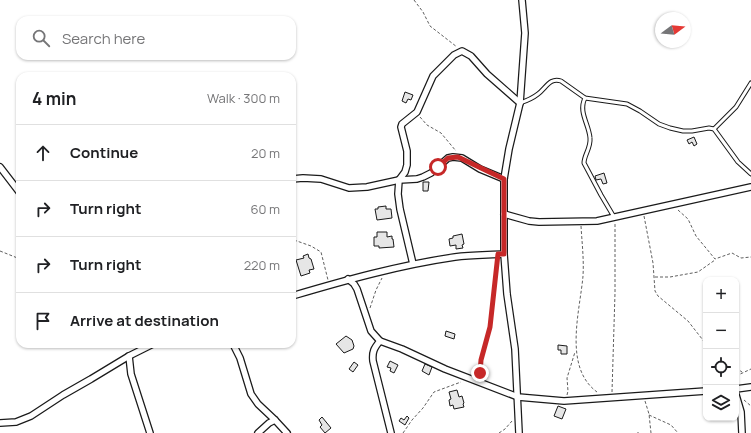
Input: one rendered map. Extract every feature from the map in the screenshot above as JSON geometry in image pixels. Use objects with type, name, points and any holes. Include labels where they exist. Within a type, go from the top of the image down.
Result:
[{"type":"street","points":[[519,433],[514,337],[501,254],[504,214],[504,179],[509,149],[520,103],[524,60],[525,33],[522,0]]},
{"type":"street","points":[[413,264],[398,202],[399,180],[405,172],[407,165],[407,151],[402,124],[417,112],[433,76],[454,55],[462,51],[471,56],[487,74],[520,103]]},
{"type":"street","points":[[296,179],[321,179],[340,185],[357,188],[399,180],[423,178],[448,158],[452,157],[462,158],[480,169],[504,179]]},
{"type":"street","points":[[0,167],[16,188]]},
{"type":"street","points":[[504,214],[529,221],[581,222],[615,218],[751,187]]},
{"type":"street","points":[[296,295],[348,279],[413,264],[456,257],[501,254]]},
{"type":"street","points":[[348,279],[357,289],[371,331],[380,341],[518,397],[564,401],[703,391]]},
{"type":"street","points":[[380,341],[372,353],[373,362],[391,433]]},
{"type":"street","points":[[0,423],[16,422],[31,416],[63,395],[145,348]]},
{"type":"street","points":[[236,348],[251,394],[258,404],[287,433]]},
{"type":"street","points":[[129,356],[131,374],[150,433]]},
{"type":"street","points":[[739,389],[751,387]]},
{"type":"street","points":[[739,405],[741,412],[742,433]]},
{"type":"street","points":[[258,433],[269,423],[275,420]]},
{"type":"lane","points":[[520,103],[538,94],[550,82],[557,79],[585,98],[627,104],[640,110],[659,124],[670,128],[683,131],[709,128],[714,129],[738,162],[751,174]]},
{"type":"lane","points":[[714,129],[736,107],[751,83]]},
{"type":"lane","points":[[585,98],[582,103],[583,114],[590,138],[590,146],[584,163],[600,195],[615,218]]},
{"type":"path","points":[[414,0],[423,12],[430,26],[462,51]]},
{"type":"path","points":[[417,112],[423,122],[441,133],[462,158]]},
{"type":"path","points":[[674,205],[688,219],[696,236],[715,259]]},
{"type":"path","points":[[643,212],[654,263],[655,291],[658,296],[688,321],[703,340]]},
{"type":"path","points":[[612,398],[615,218]]},
{"type":"path","points":[[581,222],[583,273],[576,350],[578,367],[590,387],[605,399]]},
{"type":"path","points":[[296,241],[311,246],[321,252],[329,284]]},
{"type":"path","points":[[0,251],[16,258]]},
{"type":"path","points":[[654,277],[670,277],[698,272],[715,259],[732,253],[741,258],[751,257]]},
{"type":"path","points":[[482,383],[480,366],[490,327],[501,254]]},
{"type":"path","points":[[370,307],[376,290],[387,270]]},
{"type":"path","points":[[564,401],[568,391],[570,366],[576,350]]},
{"type":"path","points":[[739,374],[751,369]]},
{"type":"path","points":[[739,370],[743,372]]},
{"type":"path","points":[[403,433],[434,392],[471,379]]},
{"type":"path","points":[[643,396],[649,414],[651,433]]},
{"type":"path","points":[[649,414],[671,425],[678,433]]},
{"type":"path","points":[[500,433],[518,415]]},
{"type":"building","points":[[405,92],[413,95],[411,100],[408,99],[406,103],[402,101]]},
{"type":"building","points":[[694,137],[697,144],[694,146],[692,142],[689,144],[687,140]]},
{"type":"building","points":[[604,173],[607,183],[603,184],[601,179],[596,180],[595,176]]},
{"type":"building","points":[[423,182],[429,182],[428,191],[423,191]]},
{"type":"building","points":[[386,206],[386,209],[391,209],[392,218],[377,220],[375,209]]},
{"type":"building","points":[[377,232],[387,232],[387,237],[392,236],[394,247],[379,248],[379,246],[374,246],[374,237],[377,237]]},
{"type":"building","points":[[462,234],[464,244],[462,245],[463,248],[456,249],[456,245],[450,246],[449,239],[453,238],[453,236]]},
{"type":"building","points":[[308,254],[314,269],[309,270],[310,273],[301,276],[296,260],[304,258],[303,256]]},
{"type":"building","points":[[446,331],[455,334],[454,339],[445,336]]},
{"type":"building","points":[[346,336],[352,340],[354,346],[353,349],[344,353],[336,344]]},
{"type":"building","points":[[558,345],[567,346],[567,354],[561,354],[561,350],[558,350]]},
{"type":"building","points":[[390,361],[398,365],[394,373],[390,371],[391,368],[387,367]]},
{"type":"building","points":[[354,362],[358,365],[353,372],[349,369]]},
{"type":"building","points":[[425,364],[432,367],[429,375],[422,371]]},
{"type":"building","points":[[457,390],[459,397],[462,396],[464,407],[454,409],[453,405],[450,406],[449,400],[451,399],[449,392]]},
{"type":"building","points":[[558,406],[566,409],[562,419],[554,416]]},
{"type":"building","points":[[407,416],[409,418],[405,425],[399,421],[401,418],[404,420]]},
{"type":"building","points":[[322,417],[331,428],[325,433],[320,427],[322,425],[319,420]]},
{"type":"route","points":[[438,167],[448,158],[458,157],[480,169],[504,179],[504,254],[498,254],[490,327],[481,360],[480,373]]}]
